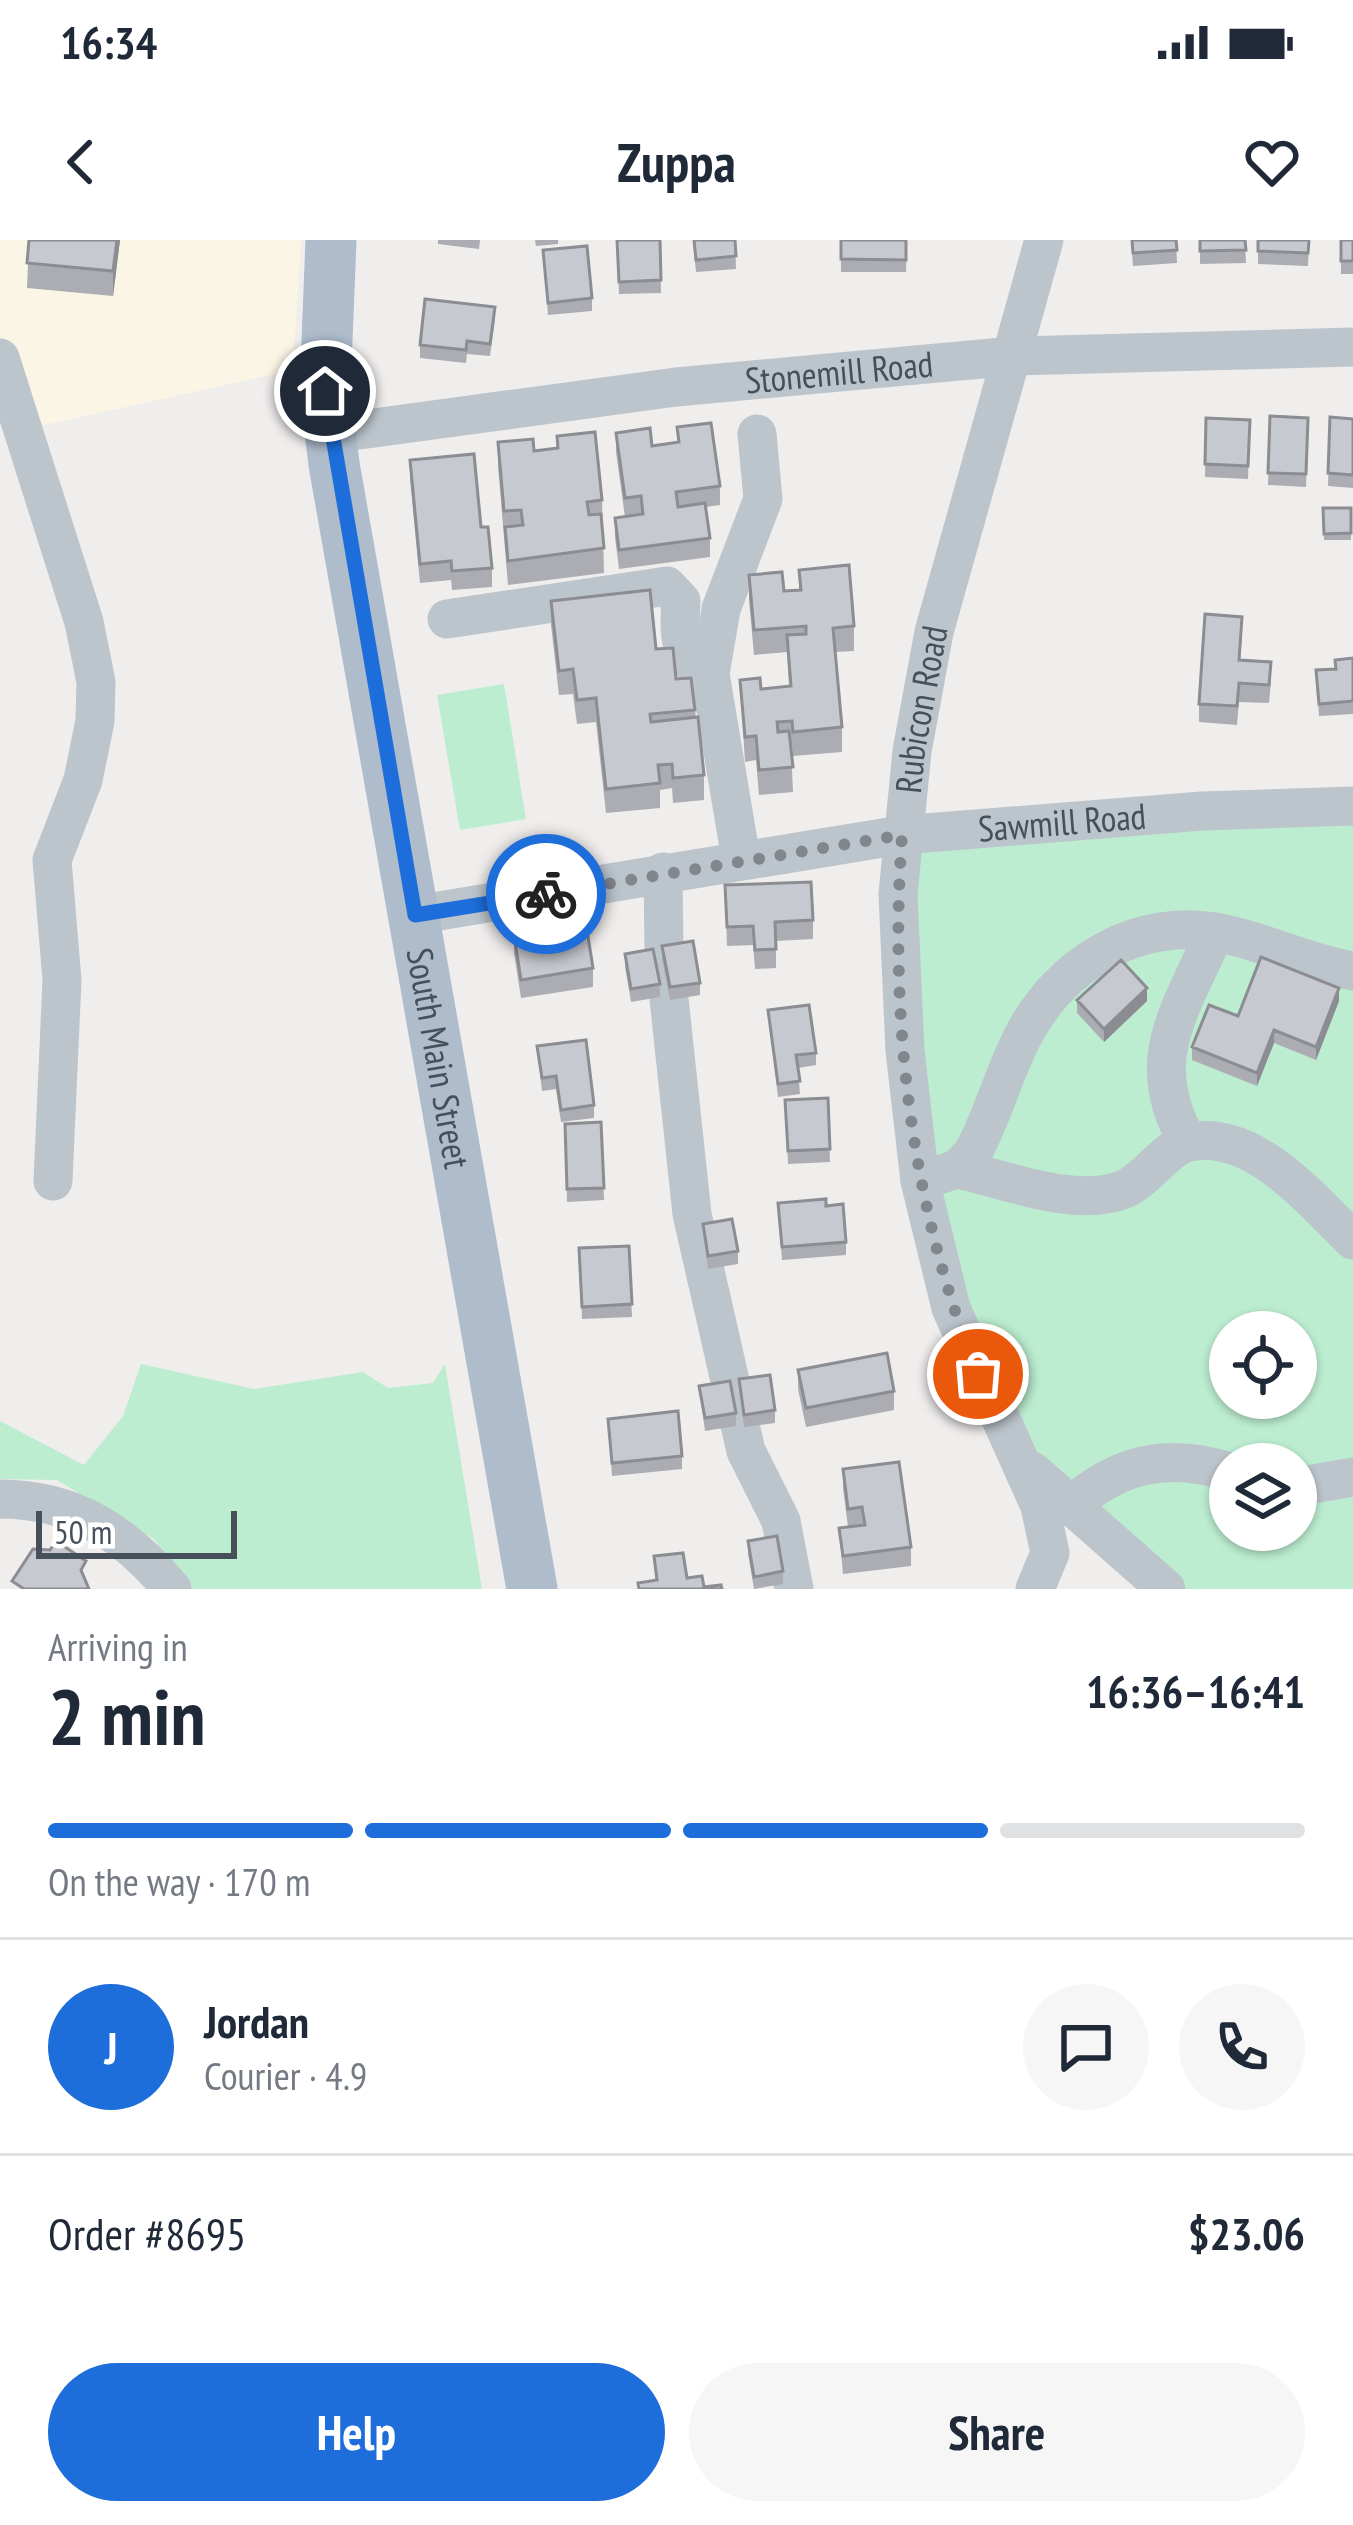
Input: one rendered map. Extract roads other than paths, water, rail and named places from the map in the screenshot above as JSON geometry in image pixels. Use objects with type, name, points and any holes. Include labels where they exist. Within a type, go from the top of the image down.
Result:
[{"type":"main road","name":"South Main Street","points":[[331,240],[325,336],[330,434],[532,1589]]},
{"type":"street","name":"Rubicon Road","points":[[1044,240],[934,632],[902,835],[898,894],[905,1051],[938,1175],[951,1308],[1024,1463],[1048,1577]]},
{"type":"street","name":"Stonemill Road","points":[[330,434],[676,387],[1014,356],[1353,347]]},
{"type":"street","points":[[0,358],[84,622],[96,682],[88,762],[52,860],[62,980],[53,1181]]},
{"type":"street","points":[[741,859],[710,674],[721,609],[763,499],[757,434]]},
{"type":"street","points":[[447,619],[667,586],[681,601],[682,649],[690,663],[710,674]]},
{"type":"street","name":"Sawmill Road","points":[[415,915],[902,835],[1202,811],[1353,806]]},
{"type":"street","points":[[663,872],[664,952],[692,1214],[746,1451],[781,1521],[794,1589]]},
{"type":"street","points":[[938,1175],[983,1133],[1027,1028],[1060,986],[1117,943],[1177,928],[1215,932],[1353,971]]},
{"type":"street","points":[[1188,1142],[1172,1115],[1163,1082],[1168,1037],[1215,932]]},
{"type":"street","points":[[938,1175],[1076,1194],[1123,1190],[1188,1142],[1214,1142],[1269,1162],[1353,1240]]},
{"type":"street","points":[[1069,1507],[1121,1469],[1145,1462],[1178,1460],[1209,1467]]},
{"type":"street","name":"Rubicon Road","points":[[1024,1463],[1166,1589]]},
{"type":"street","points":[[1317,1483],[1353,1477]]},
{"type":"street","points":[[0,1499],[36,1499],[83,1514],[120,1535],[172,1589]]}]
